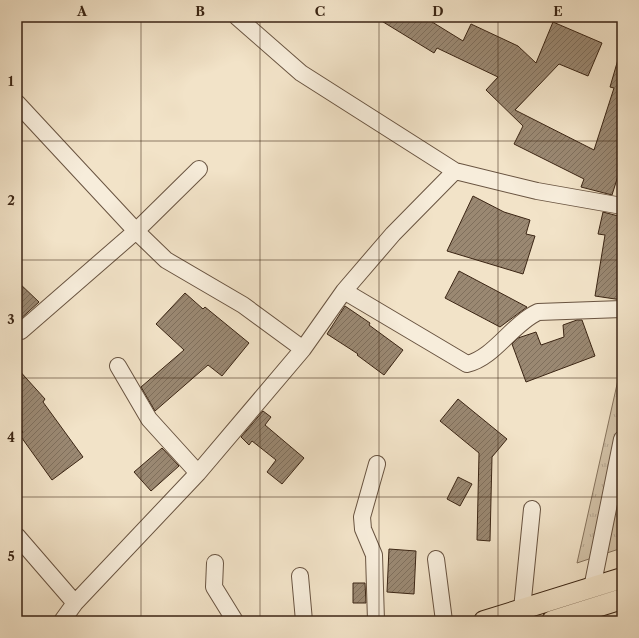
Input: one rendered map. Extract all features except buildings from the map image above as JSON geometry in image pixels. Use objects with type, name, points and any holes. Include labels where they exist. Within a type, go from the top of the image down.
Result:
[{"type":"main road","points":[[484,621],[622,578]]},
{"type":"main road","points":[[552,621],[573,618],[622,599]]},
{"type":"street","points":[[237,17],[302,72],[455,172],[537,191],[622,206]]},
{"type":"street","points":[[17,103],[136,231],[166,260],[243,305],[303,349]]},
{"type":"street","points":[[21,331],[85,277],[136,231],[199,169]]},
{"type":"street","points":[[62,621],[75,603],[198,473],[303,349],[344,291],[392,234],[455,172]]},
{"type":"street","points":[[344,291],[467,364],[475,362],[485,356],[528,317],[538,312],[622,309]]},
{"type":"street","points":[[118,366],[149,418],[198,473]]},
{"type":"street","points":[[592,588],[622,438]]},
{"type":"street","points":[[376,621],[374,555],[363,529],[362,517],[377,464]]},
{"type":"street","points":[[522,609],[532,509]]},
{"type":"street","points":[[17,536],[75,603]]},
{"type":"street","points":[[436,559],[444,621]]},
{"type":"street","points":[[215,562],[214,587],[235,621]]},
{"type":"street","points":[[300,576],[304,621]]},
{"type":"green space","points":[[622,362],[622,548],[577,563]]}]
